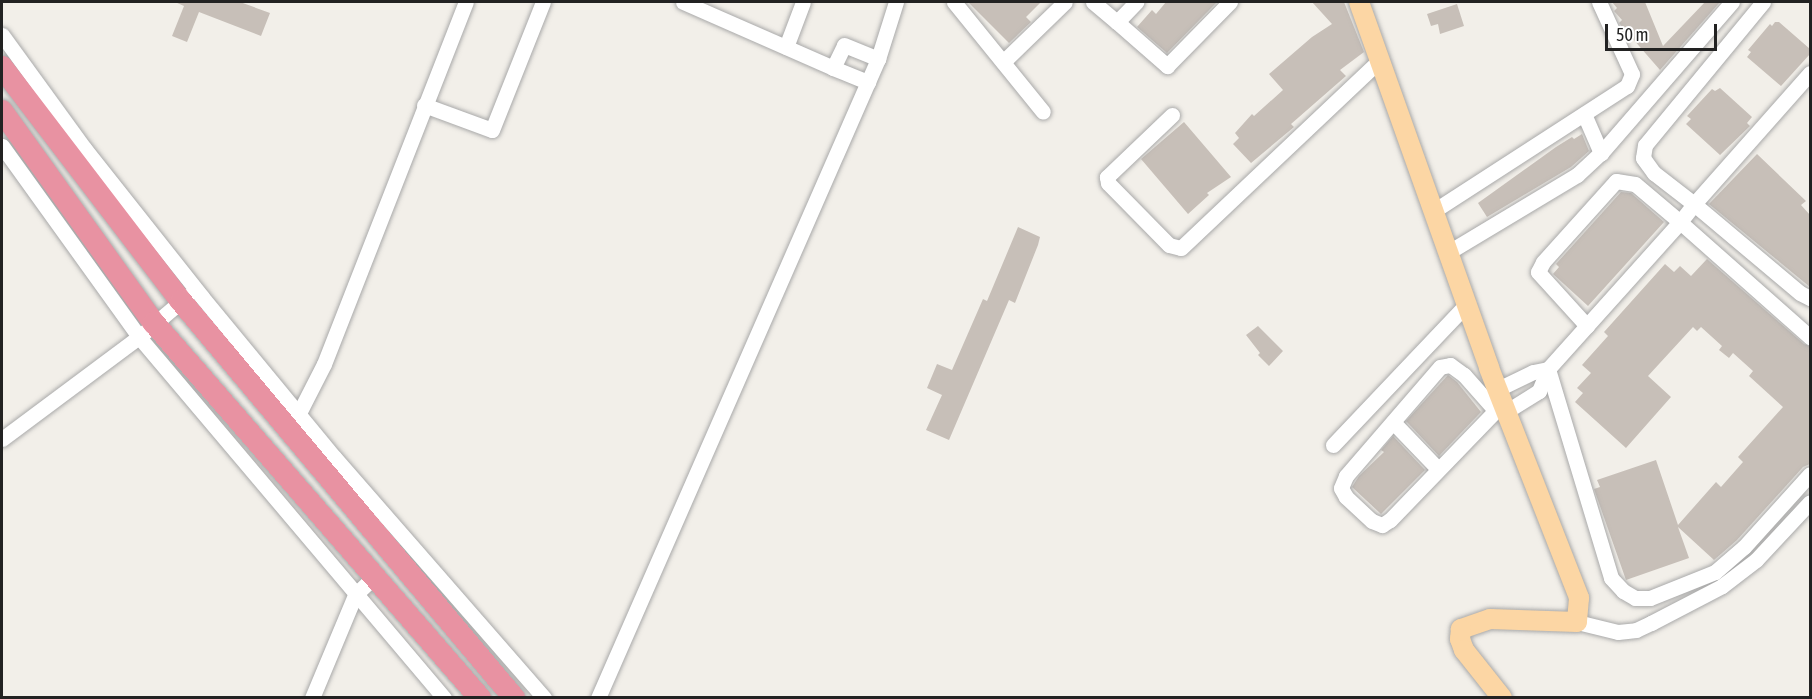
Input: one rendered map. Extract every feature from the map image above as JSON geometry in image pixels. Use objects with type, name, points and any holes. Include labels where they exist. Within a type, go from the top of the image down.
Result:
[{"type":"highway","points":[[2,67],[514,698]]},
{"type":"highway","points":[[2,111],[146,330],[375,576],[480,698]]},
{"type":"main road","points":[[1359,2],[1501,403],[1579,598],[1577,621],[1490,619],[1461,629],[1460,639],[1464,650],[1502,698]]},
{"type":"street","points":[[299,413],[324,364],[466,2]]},
{"type":"street","points":[[424,105],[492,130],[543,2]]},
{"type":"street","points":[[786,47],[803,2]]},
{"type":"street","points":[[598,698],[878,59],[896,2]]},
{"type":"street","points":[[954,2],[1043,112]]},
{"type":"street","points":[[1004,62],[1065,2]]},
{"type":"street","points":[[1093,2],[1167,66],[1230,2]]},
{"type":"street","points":[[1117,22],[1136,2]]},
{"type":"street","points":[[1432,212],[1627,86],[1632,74],[1599,2]]},
{"type":"street","points":[[1447,253],[1577,176],[1601,153],[1732,2]]},
{"type":"street","points":[[1763,2],[1645,144],[1643,158],[1654,173],[1800,293],[1810,298]]},
{"type":"street","points":[[693,3],[786,47],[868,82]]},
{"type":"street","points":[[2,35],[188,295],[299,413],[544,698]]},
{"type":"street","points":[[833,68],[844,45],[878,59]]},
{"type":"street","points":[[1172,115],[1107,177],[1108,183],[1169,245],[1180,248],[1380,60]]},
{"type":"street","points":[[1501,403],[1539,391],[1548,369],[1810,73]]},
{"type":"street","points":[[1584,114],[1601,153]]},
{"type":"street","points":[[2,146],[355,595],[444,698]]},
{"type":"street","points":[[1587,326],[1538,272],[1543,262],[1616,181],[1635,184],[1810,338]]},
{"type":"street","points":[[2,439],[146,330],[188,295]]},
{"type":"street","points":[[1333,445],[1466,305]]},
{"type":"street","points":[[1501,403],[1450,366],[1440,368],[1346,476],[1341,488],[1346,497],[1372,521],[1382,525],[1390,520],[1533,372],[1548,369]]},
{"type":"street","points":[[1548,369],[1611,578],[1623,591],[1635,598],[1650,598],[1714,572],[1744,547],[1810,474]]},
{"type":"street","points":[[1393,422],[1438,469]]},
{"type":"street","points":[[1577,621],[1618,632],[1636,630],[1651,623],[1730,580],[1756,560],[1810,502]]},
{"type":"street","points":[[312,698],[355,595],[375,576]]},
{"type":"building","points":[[175,2],[240,2],[270,13],[261,36],[199,12],[187,42],[172,36],[184,6]]},
{"type":"building","points":[[968,2],[1041,2],[1026,17],[1031,22],[1009,43]]},
{"type":"building","points":[[1166,2],[1217,2],[1167,53],[1137,27],[1152,10],[1156,14]]},
{"type":"building","points":[[1312,2],[1344,2],[1364,52],[1340,70],[1346,76],[1291,124],[1294,127],[1251,163],[1233,144],[1239,138],[1235,133],[1252,114],[1254,116],[1283,90],[1269,74],[1312,37],[1332,24]]},
{"type":"building","points":[[1612,2],[1645,2],[1663,46],[1705,2],[1720,2],[1660,70],[1619,23],[1622,20],[1614,11],[1617,8]]},
{"type":"building","points":[[1457,4],[1464,26],[1440,34],[1438,24],[1431,26],[1427,14]]},
{"type":"building","points":[[1775,22],[1779,22],[1810,49],[1810,54],[1781,86],[1747,57],[1751,52],[1748,50],[1770,24],[1772,26]]},
{"type":"building","points":[[1720,88],[1752,117],[1747,123],[1750,126],[1720,155],[1686,124],[1691,119],[1687,116],[1712,89],[1715,91]]},
{"type":"building","points":[[1184,122],[1231,177],[1207,193],[1209,195],[1188,214],[1141,159]]},
{"type":"building","points":[[1582,134],[1589,151],[1571,167],[1487,217],[1478,203],[1556,147]]},
{"type":"building","points":[[1757,154],[1806,201],[1801,205],[1810,215],[1810,287],[1709,204]]},
{"type":"building","points":[[1621,192],[1631,193],[1664,222],[1588,306],[1553,274],[1559,267],[1556,264]]},
{"type":"building","points":[[1018,227],[1040,237],[1038,245],[1015,303],[1009,300],[949,440],[926,430],[942,395],[927,388],[937,364],[952,370],[983,299],[987,301]]},
{"type":"building","points":[[1707,259],[1804,344],[1810,346],[1810,464],[1803,467],[1737,540],[1714,560],[1678,527],[1689,558],[1626,580],[1594,489],[1600,487],[1597,480],[1656,460],[1678,525],[1716,482],[1721,487],[1743,462],[1738,457],[1783,407],[1749,376],[1753,371],[1733,353],[1729,358],[1719,350],[1722,346],[1701,327],[1697,331],[1693,327],[1648,376],[1671,397],[1626,448],[1575,402],[1583,393],[1577,388],[1591,373],[1582,365],[1608,336],[1604,332],[1665,264],[1674,272],[1680,266],[1691,276]]},
{"type":"building","points":[[1258,326],[1283,351],[1269,366],[1258,355],[1260,353],[1246,335]]},
{"type":"building","points":[[1448,375],[1457,382],[1481,412],[1439,456],[1406,421]]},
{"type":"building","points":[[1393,436],[1425,470],[1381,514],[1352,487],[1359,476],[1384,452],[1381,450]]}]
